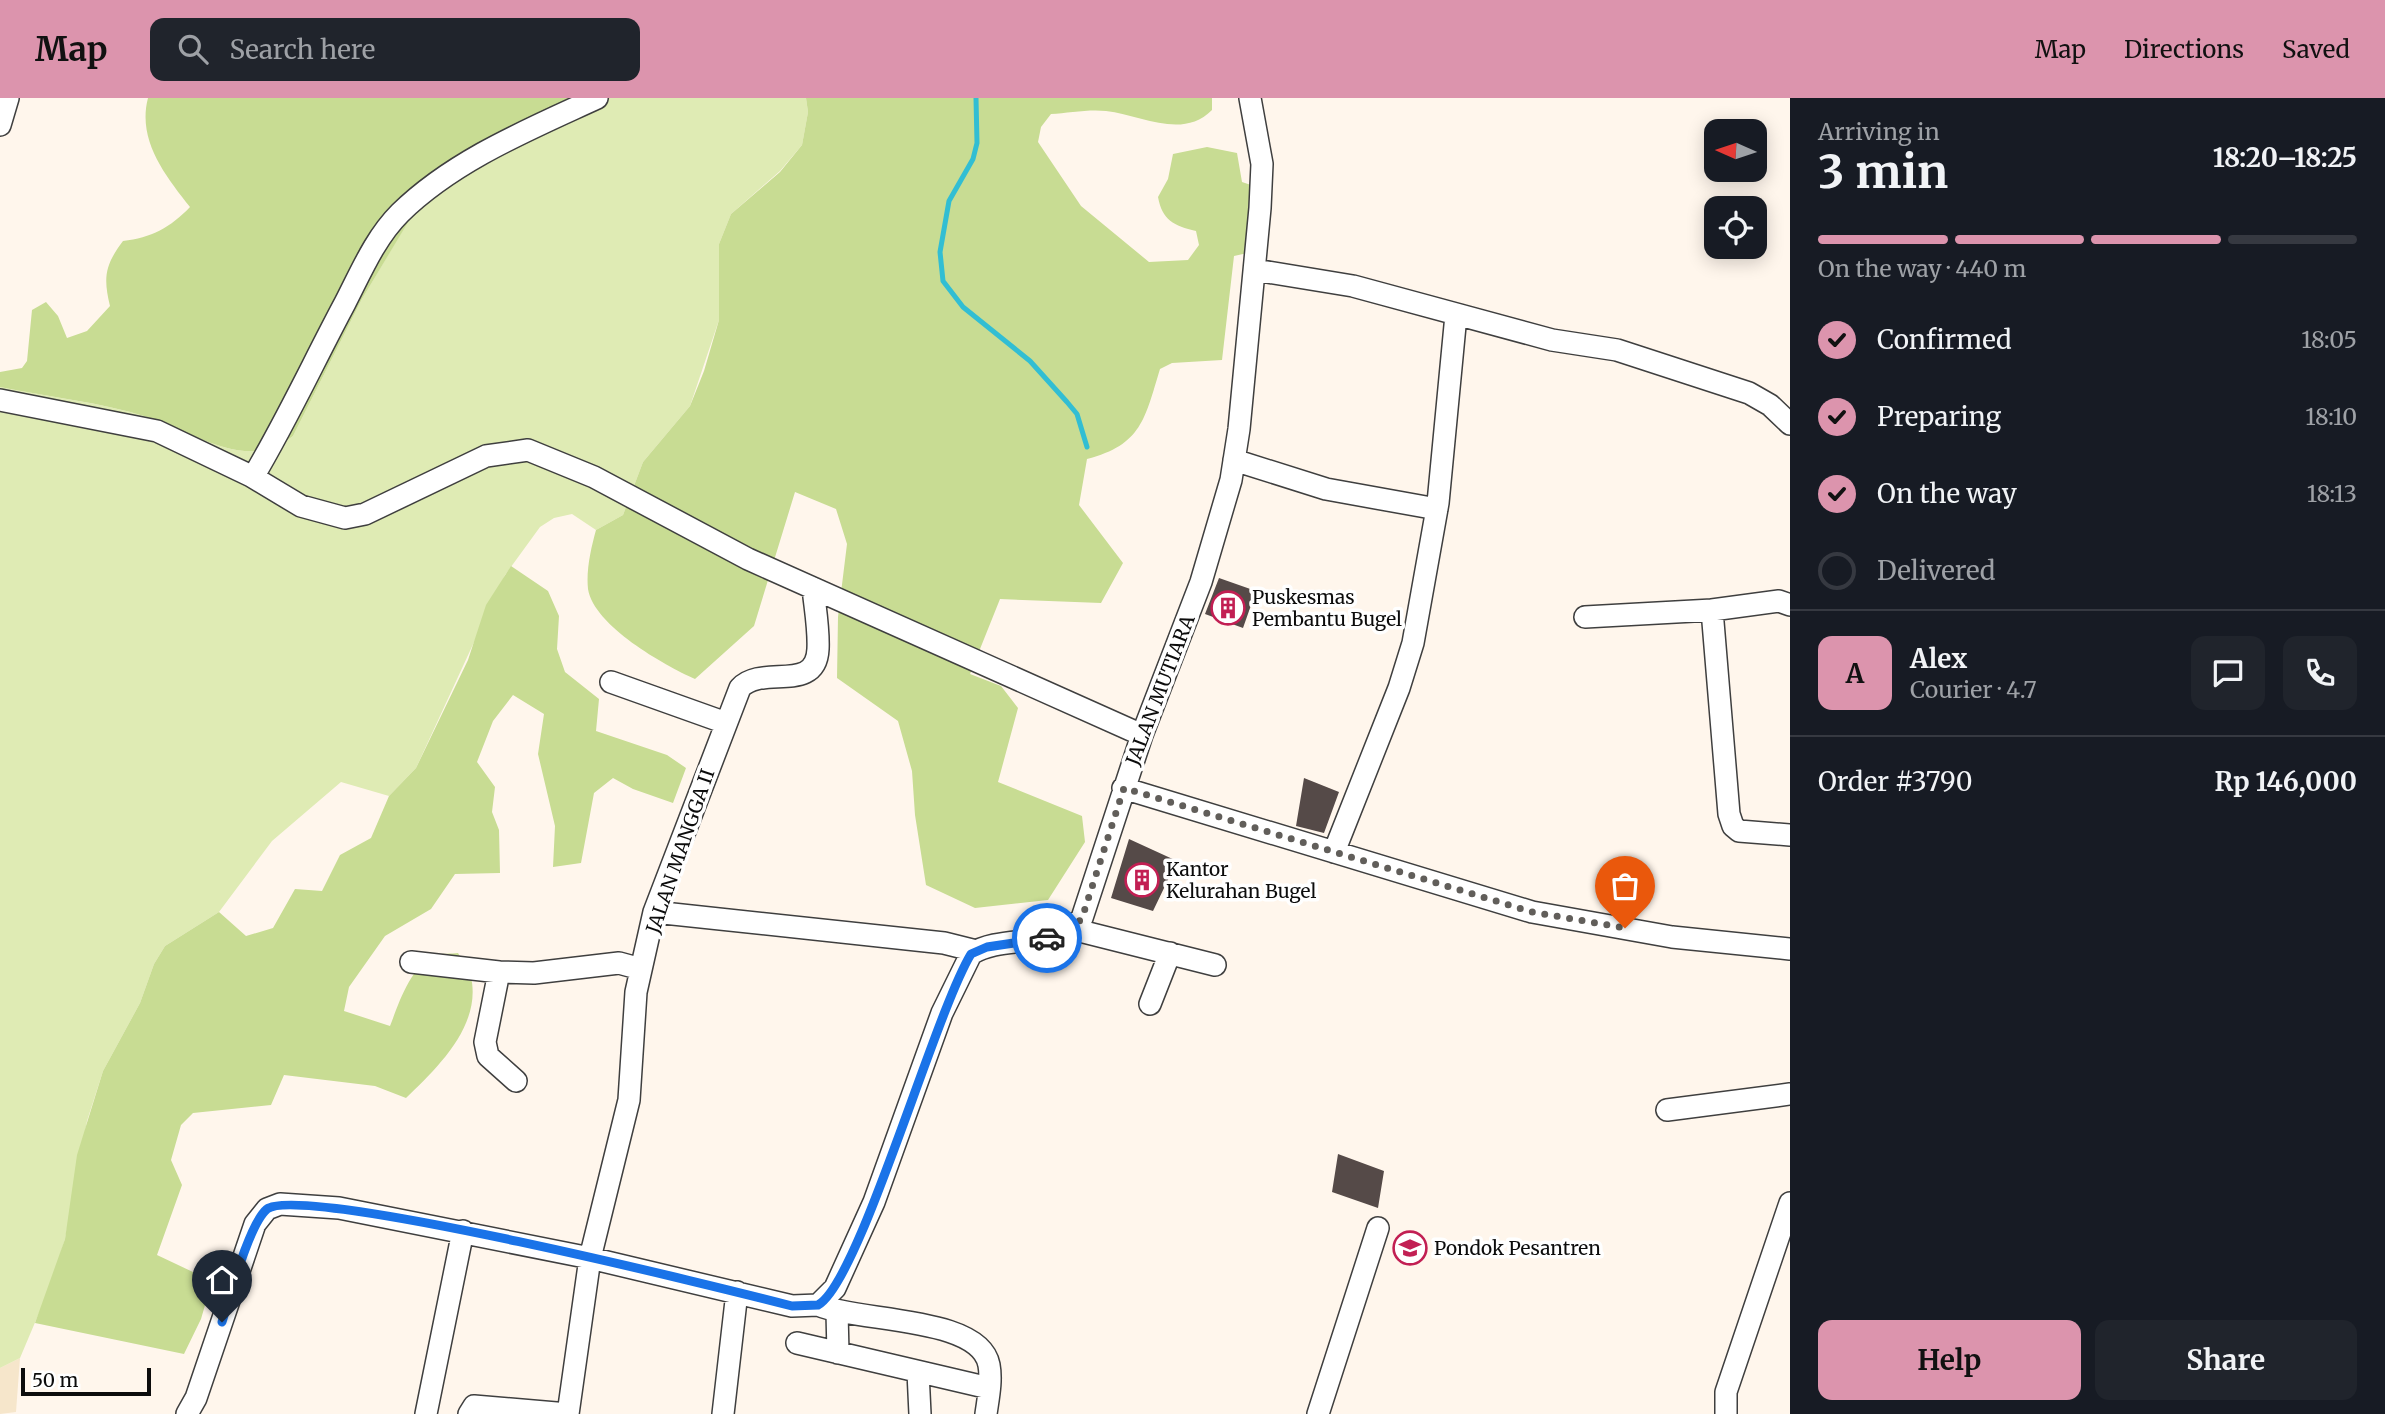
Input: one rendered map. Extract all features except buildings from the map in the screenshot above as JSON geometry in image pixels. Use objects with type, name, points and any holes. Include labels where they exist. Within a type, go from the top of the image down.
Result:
[{"type":"street","points":[[0,125],[8,98]]},
{"type":"street","points":[[253,477],[288,419],[373,248],[399,214],[452,172],[524,132],[597,98]]},
{"type":"street","name":"JALAN MUTIARA","points":[[1072,929],[1082,918],[1142,735],[1201,582],[1234,460],[1255,270],[1262,164],[1250,98]]},
{"type":"street","points":[[1255,270],[1353,286],[1552,340],[1617,351],[1668,365],[1749,393],[1770,405],[1790,424]]},
{"type":"street","points":[[1334,852],[1399,688],[1413,643],[1437,509],[1456,315]]},
{"type":"street","points":[[0,400],[158,431],[253,477],[301,506],[345,518],[365,514],[486,456],[527,450],[594,477],[748,559],[1142,735]]},
{"type":"street","points":[[1234,460],[1326,489],[1437,509]]},
{"type":"street","name":"JALAN MANGGA II","points":[[469,1414],[474,1406],[568,1414],[590,1258],[629,1100],[636,992],[654,912],[740,688],[748,679],[797,676],[810,671],[817,659],[819,646],[813,588]]},
{"type":"street","points":[[1585,617],[1712,610],[1779,601],[1790,605]]},
{"type":"street","points":[[1712,610],[1725,772],[1733,825],[1739,831],[1790,835]]},
{"type":"street","points":[[611,682],[726,723]]},
{"type":"street","points":[[1124,788],[1532,912],[1672,937],[1790,949]]},
{"type":"street","points":[[654,912],[944,943],[976,951],[1044,939],[1072,929],[1214,965]]},
{"type":"street","points":[[838,1353],[827,1309],[868,1214],[943,1013],[965,964],[976,951]]},
{"type":"street","points":[[1150,1004],[1170,953]]},
{"type":"street","points":[[411,962],[534,974],[619,963],[641,969]]},
{"type":"street","points":[[499,972],[485,1042],[488,1056],[516,1081]]},
{"type":"street","points":[[1667,1110],[1790,1094]]},
{"type":"street","points":[[1726,1414],[1726,1392],[1790,1203]]},
{"type":"street","points":[[187,1414],[196,1398],[255,1224],[267,1209],[279,1204],[339,1208],[463,1231],[792,1306],[827,1309],[955,1331],[978,1345],[989,1364],[986,1414]]},
{"type":"street","points":[[1318,1414],[1378,1228]]},
{"type":"street","points":[[426,1414],[463,1231]]},
{"type":"street","points":[[723,1414],[737,1292]]},
{"type":"street","points":[[797,1343],[989,1388]]},
{"type":"street","points":[[918,1372],[920,1414]]},
{"type":"shaded area","points":[[20,1358],[16,1412],[0,1414],[0,1368]]},
{"type":"green space","points":[[148,98],[611,98],[477,162],[416,209],[362,299],[293,436],[276,447],[258,451],[220,446],[129,412],[0,387],[0,372],[22,368],[27,361],[32,310],[46,302],[58,316],[67,338],[87,331],[110,306],[107,272],[112,257],[123,241],[160,230],[190,207],[163,170],[150,143],[146,128]]},
{"type":"green space","points":[[611,98],[806,98],[808,112],[802,145],[780,171],[731,214],[719,244],[719,320],[690,406],[643,462],[623,515],[596,530],[572,514],[554,518],[540,527],[505,575],[416,768],[389,796],[341,782],[272,841],[219,912],[165,946],[154,964],[140,1003],[103,1071],[87,1121],[65,1239],[50,1287],[20,1358],[0,1368],[0,387],[129,412],[220,446],[258,451],[276,447],[293,436],[362,299],[416,208],[477,162]]},
{"type":"green space","points":[[806,98],[1212,98],[1212,110],[1200,119],[1188,123],[1175,125],[1093,110],[1051,114],[1041,127],[1038,142],[1081,206],[1149,262],[1188,260],[1199,245],[1196,231],[1170,221],[1160,205],[1158,197],[1168,179],[1173,154],[1207,147],[1237,153],[1242,182],[1257,187],[1252,252],[1234,256],[1222,360],[1172,363],[1160,369],[1139,427],[1120,446],[1087,459],[1079,505],[1123,563],[1101,603],[1000,599],[970,674],[1001,686],[1018,708],[998,782],[1082,816],[1085,842],[1048,900],[975,908],[926,885],[915,815],[912,771],[898,721],[837,678],[838,617],[847,544],[836,509],[795,492],[754,626],[695,679],[649,654],[616,630],[593,603],[588,589],[588,567],[596,530],[623,515],[643,462],[690,406],[704,371],[719,320],[719,244],[731,214],[780,172],[802,145],[808,112]]},
{"type":"green space","points":[[511,566],[548,591],[559,616],[557,649],[565,672],[599,699],[596,731],[667,755],[686,768],[673,803],[633,789],[613,778],[594,793],[581,863],[553,867],[555,826],[538,754],[544,714],[513,695],[493,721],[477,762],[495,787],[492,812],[499,830],[500,873],[455,874],[431,909],[385,936],[349,987],[344,1011],[390,1026],[407,986],[419,968],[435,955],[458,953],[470,974],[473,995],[463,1029],[443,1060],[406,1098],[375,1086],[284,1075],[271,1105],[193,1113],[181,1125],[171,1160],[182,1185],[157,1255],[212,1281],[201,1319],[184,1354],[35,1323],[65,1239],[77,1155],[103,1071],[140,1003],[154,964],[165,946],[219,912],[246,936],[273,928],[295,889],[322,891],[340,855],[371,838],[389,796],[416,768],[468,660],[486,605]]},
{"type":"waterway","points":[[976,98],[977,143],[973,159],[949,201],[940,252],[943,281],[963,307],[1030,361],[1067,402],[1077,414],[1087,447]]},
{"type":"way so far","points":[[1047,938],[1072,929],[1082,918],[1124,788],[1532,912],[1625,928]]},
{"type":"place","name":"Puskesmas Pembantu Bugel","points":[[1228,608]]},
{"type":"place","name":"Kantor Kelurahan Bugel","points":[[1142,880]]},
{"type":"place","name":"Pondok Pesantren","points":[[1410,1248]]},
{"type":"route","points":[[222,1322],[255,1224],[267,1209],[279,1204],[339,1208],[463,1231],[792,1306],[818,1305],[825,1302],[835,1289],[874,1202],[943,1013],[971,954],[987,947],[1047,938]]}]
